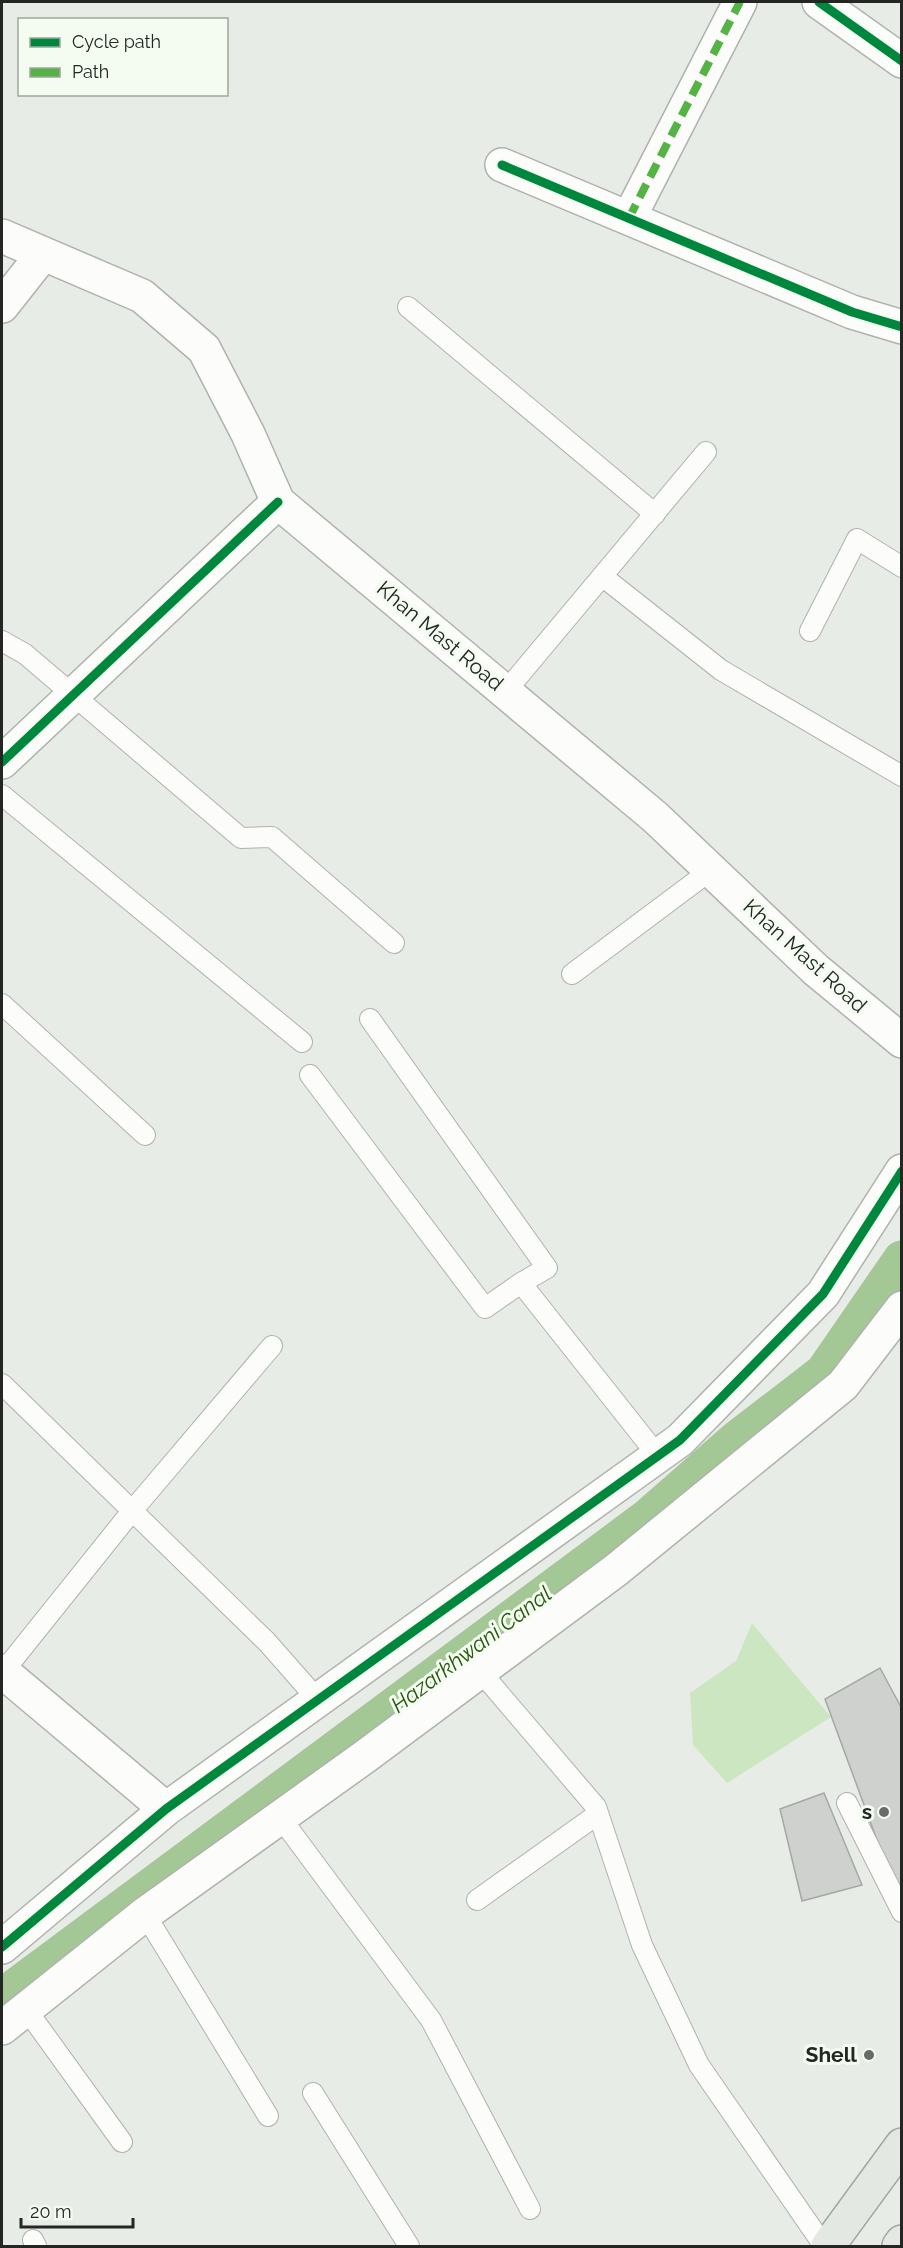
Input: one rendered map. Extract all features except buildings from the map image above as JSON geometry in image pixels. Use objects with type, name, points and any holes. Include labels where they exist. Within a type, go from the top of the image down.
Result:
[{"type":"main road","points":[[826,2247],[902,2145]]},
{"type":"main road","points":[[899,2247],[902,2242]]},
{"type":"street","points":[[629,218],[740,2]]},
{"type":"street","points":[[819,2],[902,61]]},
{"type":"street","points":[[502,165],[852,312],[902,327]]},
{"type":"street","name":"Khan Mast Road","points":[[2,236],[142,296],[204,349],[248,434],[278,502],[655,817],[816,970],[902,1041]]},
{"type":"street","points":[[2,306],[43,254]]},
{"type":"street","points":[[2,762],[73,698],[278,502]]},
{"type":"street","points":[[2,1947],[165,1809],[680,1440],[823,1294],[902,1171]]},
{"type":"street","points":[[14,2018],[145,1914],[616,1570],[843,1385],[902,1308]]},
{"type":"street","points":[[2,1671],[165,1809]]},
{"type":"lane","points":[[408,307],[655,514]]},
{"type":"lane","points":[[506,691],[706,452]]},
{"type":"lane","points":[[810,631],[856,539],[902,567]]},
{"type":"lane","points":[[602,576],[721,670],[902,776]]},
{"type":"lane","points":[[2,641],[25,654],[73,698],[241,838],[272,837],[394,943]]},
{"type":"lane","points":[[2,795],[302,1042]]},
{"type":"lane","points":[[572,974],[711,870]]},
{"type":"lane","points":[[2,1004],[145,1136]]},
{"type":"lane","points":[[310,1075],[485,1308],[547,1268],[370,1019]]},
{"type":"lane","points":[[521,1284],[658,1456]]},
{"type":"lane","points":[[2,1671],[132,1511],[272,1346]]},
{"type":"lane","points":[[2,1384],[267,1642],[318,1700]]},
{"type":"lane","points":[[480,1671],[596,1807],[642,1945],[699,2065],[826,2247]]},
{"type":"lane","points":[[848,1803],[880,1873],[902,1911]]},
{"type":"lane","points":[[477,1899],[598,1814]]},
{"type":"lane","points":[[280,1817],[431,2020],[530,2209]]},
{"type":"lane","points":[[145,1914],[268,2116]]},
{"type":"lane","points":[[14,2018],[122,2142]]},
{"type":"lane","points":[[313,2093],[409,2247]]},
{"type":"green space","points":[[752,1623],[831,1717],[727,1783],[693,1745],[690,1693],[736,1661]]},
{"type":"waterway","name":"Hazarkhwani Canal","points":[[2,1998],[648,1518],[737,1440],[824,1373],[902,1260]]},
{"type":"marked path","points":[[629,218],[740,2]]},
{"type":"cycle path","points":[[819,2],[902,61]]},
{"type":"cycle path","points":[[502,165],[852,312],[902,327]]},
{"type":"cycle path","points":[[2,762],[278,502]]},
{"type":"cycle path","points":[[2,1947],[166,1809],[680,1440],[823,1294],[902,1171]]},
{"type":"place","name":"s","points":[[884,1812]]},
{"type":"place","name":"Shell","points":[[869,2055]]}]
